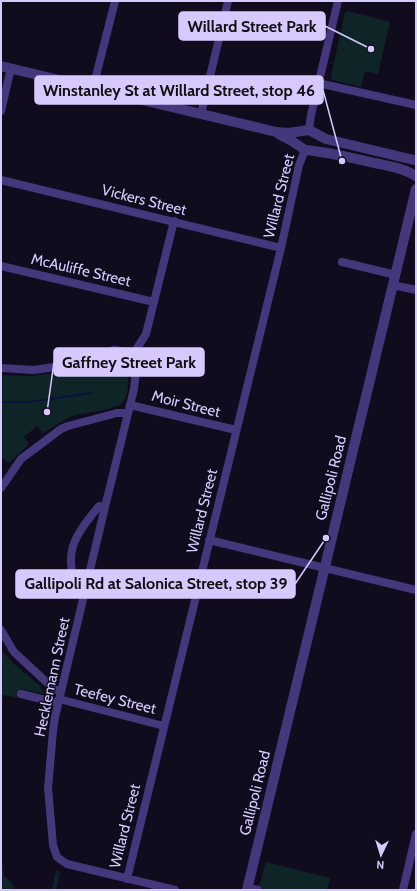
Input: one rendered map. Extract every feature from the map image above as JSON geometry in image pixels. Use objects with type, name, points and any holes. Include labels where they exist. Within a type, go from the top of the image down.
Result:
[{"type":"street","points":[[93,88],[115,1]]},
{"type":"street","points":[[201,114],[228,1]]},
{"type":"street","points":[[309,132],[318,83],[338,1]]},
{"type":"street","points":[[1,111],[6,67],[276,132],[309,132],[326,139],[415,159],[411,165],[411,171],[414,175]]},
{"type":"street","points":[[318,83],[416,105]]},
{"type":"street","points":[[276,132],[306,148],[398,169],[414,175]]},
{"type":"street","points":[[306,148],[298,140],[298,137],[309,132]]},
{"type":"street","points":[[306,148],[316,145],[318,142],[317,136],[309,132]]},
{"type":"street","name":"Willard Street","points":[[127,879],[281,248],[299,165],[306,148]]},
{"type":"street","name":"Vickers Street","points":[[1,180],[281,248]]},
{"type":"street","name":"Gallipoli Road","points":[[248,888],[416,189]]},
{"type":"street","points":[[1,368],[34,370],[80,362],[114,350],[134,353],[146,334],[174,222]]},
{"type":"street","points":[[342,262],[394,280],[416,290]]},
{"type":"street","name":"McAuliffe Street","points":[[1,266],[154,302]]},
{"type":"street","name":"Hecklemann Street","points":[[134,353],[136,376],[60,698],[53,731],[48,788],[53,845],[57,857],[67,864],[176,890]]},
{"type":"street","name":"Moir Street","points":[[130,405],[236,430]]},
{"type":"street","points":[[1,488],[21,458],[61,429],[117,413],[128,413]]},
{"type":"street","points":[[84,594],[78,593],[74,584],[71,567],[72,551],[75,539],[81,529],[99,506],[104,507]]},
{"type":"street","points":[[209,540],[416,590]]},
{"type":"street","points":[[1,630],[14,652],[56,690],[60,698]]},
{"type":"street","name":"Teefey Street","points":[[21,694],[60,698],[164,726]]},
{"type":"street","points":[[403,890],[416,834]]},
{"type":"lane","points":[[248,888],[259,888]]},
{"type":"green space","points":[[348,11],[390,22],[378,74],[365,71],[361,87],[332,80],[331,76],[345,12]]},
{"type":"green space","points":[[115,359],[121,362],[128,378],[127,392],[125,399],[121,404],[105,410],[72,416],[43,433],[37,426],[24,437],[29,444],[9,463],[2,458],[1,459],[1,375],[31,376],[76,370]]},
{"type":"green space","points":[[1,650],[14,664],[39,685],[45,694],[21,689],[18,698],[3,695],[1,723]]},
{"type":"green space","points":[[1,853],[4,876],[10,881],[15,890],[1,890]]},
{"type":"green space","points":[[266,862],[330,878],[327,890],[258,890]]},
{"type":"green space","points":[[56,871],[60,872],[56,890],[52,890]]},
{"type":"waterway","points":[[1,402],[28,402],[92,393]]},
{"type":"place","name":"Willard Street Park","points":[[371,49]]},
{"type":"place","name":"Winstanley St at Willard Street, stop 46","points":[[342,161]]},
{"type":"place","name":"Gaffney Street Park","points":[[47,412]]},
{"type":"place","name":"Gallipoli Rd at Salonica Street, stop 39","points":[[326,538]]}]
